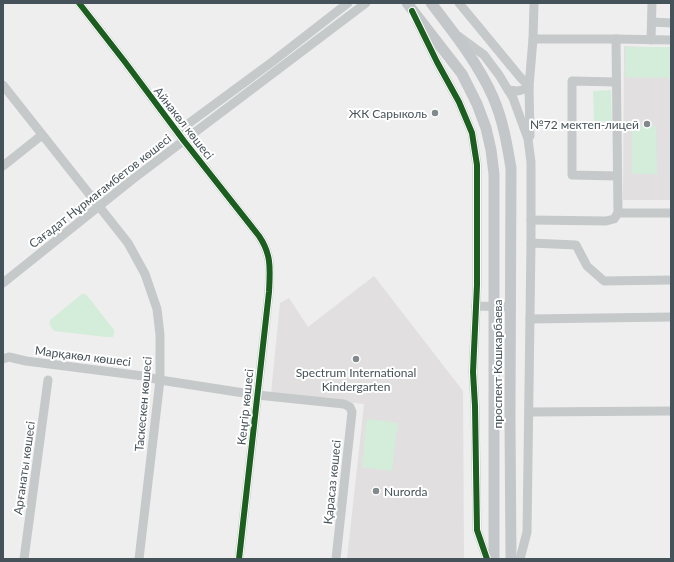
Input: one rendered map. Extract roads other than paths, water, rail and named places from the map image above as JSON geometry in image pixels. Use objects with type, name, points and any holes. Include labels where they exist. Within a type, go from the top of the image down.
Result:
[{"type":"main road","name":"проспект Кошкарбаева","points":[[431,3],[454,32],[476,65],[493,97],[506,139],[511,168],[510,307],[512,559]]},
{"type":"main road","points":[[410,7],[462,74],[477,104],[486,128],[491,150],[494,174],[494,559]]},
{"type":"street","name":"Айнакөл көшесі","points":[[79,3],[184,142],[259,236],[267,250],[269,257]]},
{"type":"street","name":"Сағадат Нұрмағамбетов көшесі","points":[[177,132],[272,62],[348,3]]},
{"type":"street","name":"Сағадат Нұрмағамбетов көшесі","points":[[3,283],[99,207],[366,3]]},
{"type":"street","points":[[459,3],[529,87]]},
{"type":"street","points":[[520,559],[527,532],[531,243],[529,87],[534,3]]},
{"type":"street","points":[[650,40],[652,3]]},
{"type":"street","points":[[410,7],[436,62],[459,102],[472,133],[477,165],[476,306],[473,372],[477,530],[486,559]]},
{"type":"street","points":[[652,22],[671,23]]},
{"type":"street","points":[[454,32],[484,55],[508,90],[518,111],[528,139],[530,159]]},
{"type":"street","points":[[533,39],[671,40]]},
{"type":"street","points":[[531,220],[606,220],[614,219],[618,213],[616,39]]},
{"type":"street","points":[[616,82],[572,81],[572,175],[617,176]]},
{"type":"street","name":"Таскескен көшесі","points":[[3,84],[128,243],[145,274],[157,309],[160,335],[160,380],[139,559]]},
{"type":"street","points":[[508,90],[518,91],[529,87]]},
{"type":"street","points":[[3,166],[42,135]]},
{"type":"street","points":[[618,213],[671,213]]},
{"type":"street","points":[[531,243],[576,244],[588,266],[604,281],[671,280]]},
{"type":"street","name":"Кеңгір көшесі","points":[[239,559],[269,292],[269,257]]},
{"type":"street","points":[[476,306],[510,307]]},
{"type":"street","points":[[530,319],[671,317]]},
{"type":"street","name":"Марқакөл көшесі","points":[[3,359],[9,357],[26,361],[143,376],[257,395],[344,404],[350,407]]},
{"type":"street","name":"Арғанаты көшесі","points":[[24,559],[48,380]]},
{"type":"street","name":"Қарасаз көшесі","points":[[336,559],[352,412],[350,407]]},
{"type":"street","points":[[529,412],[671,411]]},
{"type":"place","name":"ЖК Сарыколь","points":[[435,113]]},
{"type":"place","name":"№72 мектеп-лицей","points":[[647,124]]},
{"type":"place","name":"Spectrum International Kindergarten","points":[[356,359]]},
{"type":"place","name":"Nurorda","points":[[376,491]]}]
